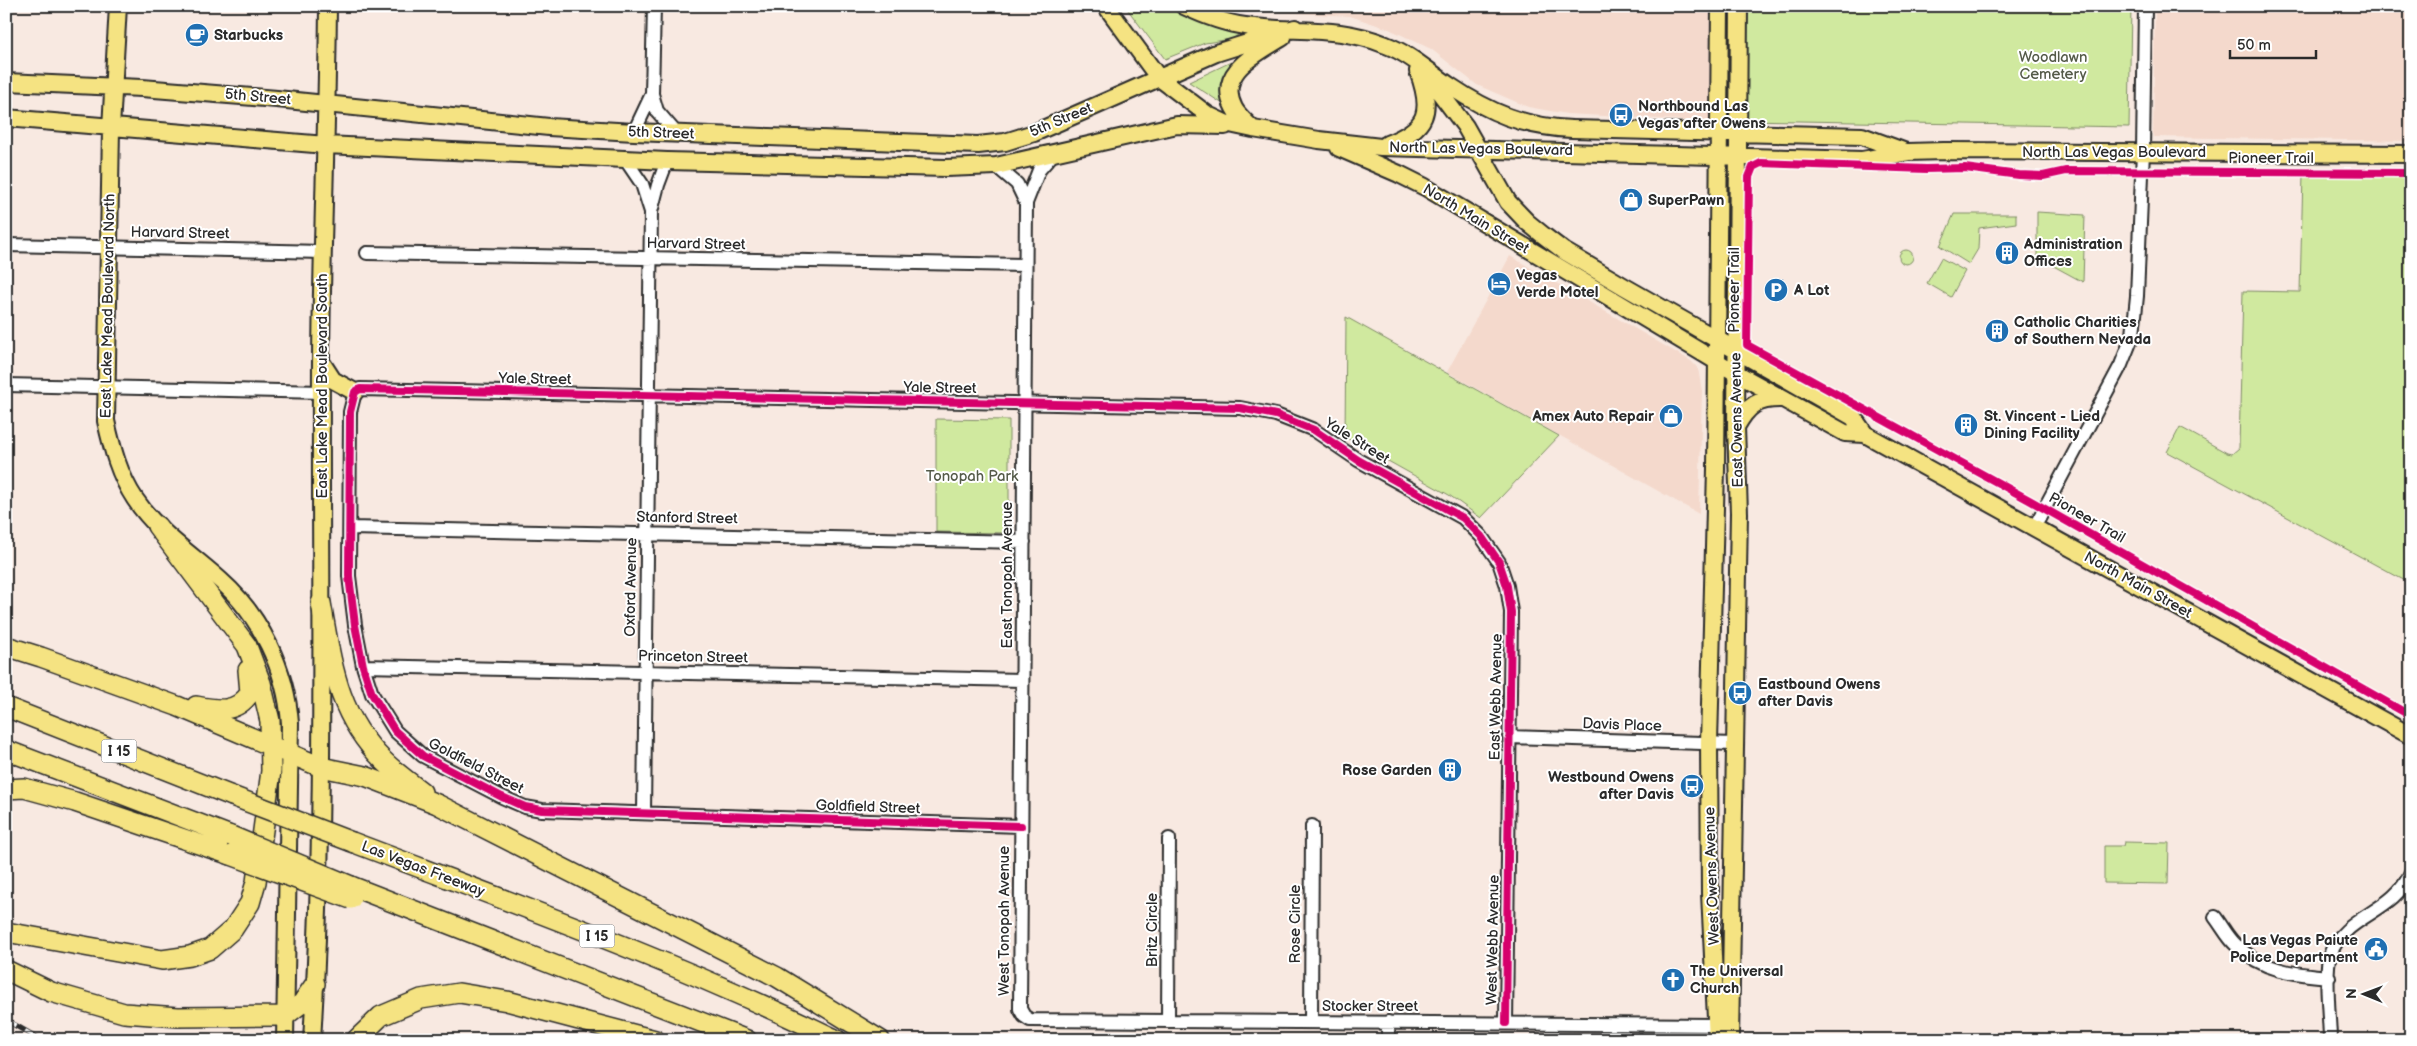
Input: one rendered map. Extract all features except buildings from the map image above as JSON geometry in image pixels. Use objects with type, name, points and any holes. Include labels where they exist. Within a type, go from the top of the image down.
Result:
[{"type":"highway","points":[[6,932],[162,960],[190,956],[210,949],[233,929],[250,903],[256,882],[271,771],[270,721],[261,683],[246,646],[157,526]]},
{"type":"highway","points":[[321,603],[334,675],[350,718],[384,762],[437,804]]},
{"type":"highway","points":[[177,706],[193,705],[227,710],[235,708],[246,699],[251,685],[249,674],[242,646],[231,624]]},
{"type":"highway","points":[[6,646],[41,656],[177,706],[321,767],[365,776],[437,804],[776,977],[880,1040]]},
{"type":"highway","name":"Las Vegas Freeway","points":[[6,707],[665,962],[775,1010],[837,1040]]},
{"type":"highway","name":"I 15","points":[[6,750],[231,836],[351,893],[373,894],[747,1040]]},
{"type":"highway","points":[[6,789],[24,788],[75,802],[351,893]]},
{"type":"highway","points":[[6,970],[51,992],[124,1012],[178,1017],[285,1016],[302,1003],[316,984]]},
{"type":"highway","points":[[356,1040],[381,1016],[421,999],[459,993],[507,1002],[655,1040]]},
{"type":"main road","name":"East Lake Mead Boulevard North","points":[[118,6],[110,128],[106,421],[113,453],[135,499],[157,526],[222,582],[260,627],[270,647],[288,700],[285,1040]]},
{"type":"main road","name":"East Lake Mead Boulevard South","points":[[312,1040],[316,984],[320,849],[321,361],[328,104],[328,6]]},
{"type":"main road","name":"North Las Vegas Boulevard","points":[[1106,6],[1158,77],[1208,115],[1225,123],[1319,140],[1381,147],[1477,148],[1862,160],[1908,152],[2143,151],[2411,154]]},
{"type":"main road","name":"North Las Vegas Boulevard","points":[[1184,6],[1205,16],[1244,26],[1295,28],[1355,34],[1388,45],[1414,59],[1449,86],[1478,103],[1502,116],[1520,122],[1553,128],[1862,136],[1908,152]]},
{"type":"main road","name":"East Owens Avenue","points":[[1720,6],[1716,469],[1710,650],[1721,743]]},
{"type":"main road","name":"East Owens Avenue","points":[[1721,743],[1739,513],[1736,351],[1739,6]]},
{"type":"main road","name":"5th Street","points":[[6,82],[114,87],[328,104],[549,127],[978,145],[1005,142],[1034,133],[1158,77],[1240,44],[1295,28]]},
{"type":"main road","points":[[1253,129],[1235,110],[1230,97],[1233,74],[1238,66],[1295,28]]},
{"type":"main road","points":[[1381,147],[1410,133],[1425,115],[1426,98],[1414,59]]},
{"type":"main road","name":"North Main Street","points":[[1414,59],[1446,99],[1508,202],[1543,236],[1570,255],[1853,417],[1865,434],[2411,736]]},
{"type":"main road","name":"5th Street","points":[[6,118],[326,145],[668,161],[946,168],[996,166],[1176,125],[1253,129]]},
{"type":"main road","points":[[812,165],[829,139]]},
{"type":"main road","name":"North Main Street","points":[[1319,140],[1392,170],[1422,186],[1736,373],[1845,433],[1865,434]]},
{"type":"main road","points":[[321,361],[330,377],[355,392]]},
{"type":"main road","points":[[1736,427],[1742,416],[1756,403],[1764,399],[1783,399]]},
{"type":"main road","name":"West Owens Avenue","points":[[1717,1032],[1710,893],[1721,743]]},
{"type":"main road","name":"West Owens Avenue","points":[[1721,743],[1731,894],[1730,1040]]},
{"type":"main road","points":[[1710,893],[1731,894]]},
{"type":"street","points":[[654,6],[652,94],[658,111],[676,133]]},
{"type":"street","points":[[2034,528],[2122,365],[2133,335],[2137,296],[2143,151],[2145,6]]},
{"type":"street","points":[[634,132],[652,94]]},
{"type":"street","name":"East Tonopah Avenue","points":[[1021,826],[1026,203],[1038,170],[1052,154]]},
{"type":"street","name":"Oxford Avenue","points":[[625,159],[642,184],[651,212]]},
{"type":"street","name":"Oxford Avenue","points":[[644,813],[651,212],[658,185],[668,161]]},
{"type":"street","name":"East Tonopah Avenue","points":[[996,166],[1018,184],[1026,203]]},
{"type":"street","name":"Harvard Street","points":[[6,245],[323,252]]},
{"type":"street","name":"Harvard Street","points":[[367,253],[650,260],[1025,265]]},
{"type":"street","points":[[6,385],[322,392]]},
{"type":"street","name":"Yale Street","points":[[355,392],[360,389],[1240,408],[1276,415],[1321,434],[1358,460],[1463,518],[1487,544]]},
{"type":"street","name":"Goldfield Street","points":[[355,392],[350,412],[349,576],[355,625],[363,666],[372,694],[395,731],[422,756],[502,797],[542,810],[1021,826]]},
{"type":"street","name":"Stanford Street","points":[[350,528],[1024,542]]},
{"type":"street","name":"East Webb Avenue","points":[[1487,544],[1503,574],[1511,612],[1508,857]]},
{"type":"street","name":"Princeton Street","points":[[363,666],[1022,680]]},
{"type":"street","name":"Davis Place","points":[[1509,737],[1721,743]]},
{"type":"street","name":"West Tonopah Avenue","points":[[1021,826],[1020,1009],[1024,1016]]},
{"type":"street","name":"Rose Circle","points":[[1311,1022],[1312,826]]},
{"type":"street","name":"Britz Circle","points":[[1168,1021],[1169,839]]},
{"type":"street","name":"West Webb Avenue","points":[[1506,1023],[1508,857]]},
{"type":"street","points":[[2330,1040],[2329,957],[2338,938],[2353,924],[2377,911],[2400,892],[2411,872]]},
{"type":"street","points":[[2216,917],[2236,945],[2253,959],[2286,973],[2329,977]]},
{"type":"street","name":"Stocker Street","points":[[1024,1016],[1030,1020],[1506,1023],[1717,1032]]},
{"type":"street","points":[[1388,1022],[1388,1040]]},
{"type":"shaded area","points":[[1243,6],[1715,6],[1714,122],[1567,114],[1528,107],[1477,85],[1431,49],[1389,29],[1350,16],[1275,12]]},
{"type":"shaded area","points":[[2155,6],[2411,6],[2411,141],[2153,137]]},
{"type":"shaded area","points":[[1510,256],[1691,361],[1698,368],[1702,391],[1699,514],[1447,372]]},
{"type":"green space","points":[[1125,6],[1169,6],[1228,30],[1237,31],[1238,35],[1232,39],[1205,43],[1165,59]]},
{"type":"green space","name":"Woodlawn Cemetery","points":[[1746,6],[2131,6],[2129,127],[1744,120]]},
{"type":"green space","points":[[1231,62],[1226,77],[1223,104],[1189,82]]},
{"type":"green space","points":[[2303,174],[2411,175],[2411,584],[2167,452],[2180,427],[2227,453],[2232,454],[2239,448],[2243,291],[2300,292]]},
{"type":"green space","points":[[2037,212],[2085,215],[2083,282],[2037,257]]},
{"type":"green space","points":[[1954,214],[2016,214],[2016,223],[1979,228],[1978,249],[1969,264],[1940,246]]},
{"type":"green space","points":[[1906,250],[1911,252],[1913,257],[1911,262],[1906,264],[1901,262],[1899,257],[1901,252]]},
{"type":"green space","points":[[1941,258],[1965,271],[1951,297],[1927,283]]},
{"type":"green space","points":[[1346,317],[1559,436],[1481,518],[1449,495],[1345,437]]},
{"type":"green space","name":"Tonopah Park","points":[[936,419],[1009,420],[1009,533],[936,532]]},
{"type":"green space","points":[[2124,842],[2169,843],[2168,884],[2104,883],[2104,846],[2123,846]]},
{"type":"railway","points":[[6,1020],[41,1040]]},
{"type":"cycle path","name":"Pioneer Trail","points":[[2411,173],[2066,171],[2043,176],[1965,168],[1926,169],[1761,163],[1753,167],[1749,177],[1747,345],[2031,501],[2411,716]]},
{"type":"cycle path","points":[[1021,826],[542,810],[525,807],[502,797],[423,756],[395,731],[372,694],[363,666],[355,625],[349,576],[350,412],[355,392],[360,389],[1240,408],[1276,415],[1314,430],[1358,460],[1463,518],[1481,536],[1499,562],[1507,586],[1511,612],[1506,1023]]},
{"type":"place","name":"Starbucks","points":[[197,35]]},
{"type":"place","name":"Northbound Las Vegas after Owens","points":[[1621,115]]},
{"type":"place","name":"SuperPawn","points":[[1631,200]]},
{"type":"place","name":"Administration Offices","points":[[2007,253]]},
{"type":"place","name":"Vegas Verde Motel","points":[[1499,284]]},
{"type":"place","name":"A Lot","points":[[1776,290]]},
{"type":"place","name":"Catholic Charities of Southern Nevada","points":[[1997,331]]},
{"type":"place","name":"Amex Auto Repair","points":[[1671,416]]},
{"type":"place","name":"St. Vincent - Lied Dining Facility","points":[[1966,425]]},
{"type":"place","name":"Eastbound Owens after Davis","points":[[1740,693]]},
{"type":"place","name":"Rose Garden","points":[[1450,770]]},
{"type":"place","name":"Westbound Owens after Davis","points":[[1692,786]]},
{"type":"place","name":"Las Vegas Paiute Police Department","points":[[2376,949]]},
{"type":"place","name":"The Universal Church","points":[[1673,980]]}]
